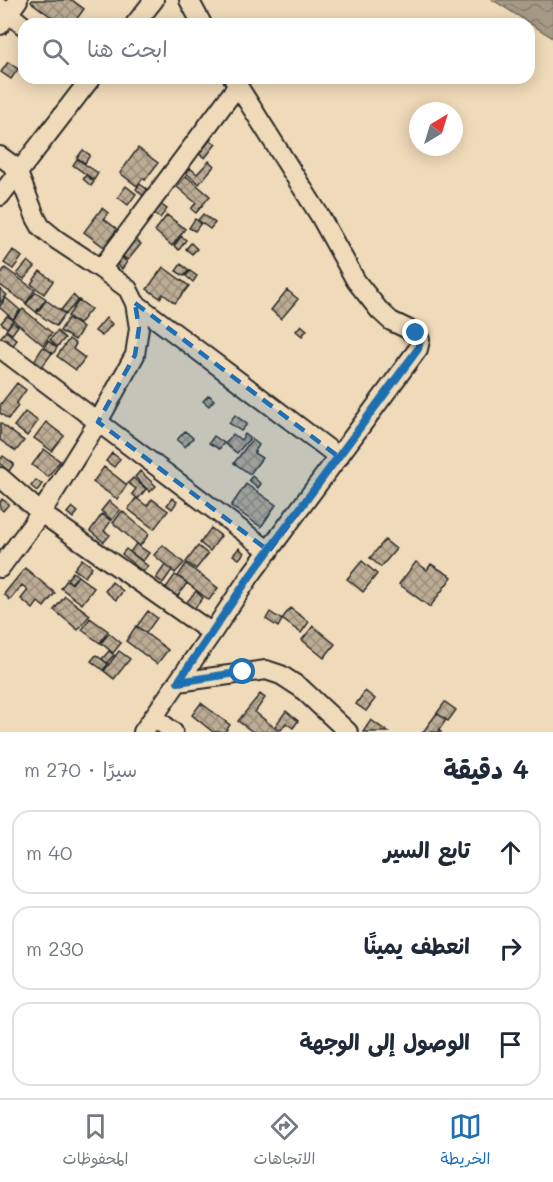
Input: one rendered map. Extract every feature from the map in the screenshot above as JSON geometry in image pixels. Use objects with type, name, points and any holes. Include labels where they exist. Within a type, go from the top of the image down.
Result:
[{"type":"street","points":[[140,18],[154,0]]},
{"type":"street","points":[[189,0],[199,18]]},
{"type":"street","points":[[0,196],[87,84]]},
{"type":"street","points":[[101,268],[234,84]]},
{"type":"street","points":[[142,732],[250,576],[418,349],[420,340],[416,333],[391,321],[379,310],[357,281],[320,216],[238,84]]},
{"type":"street","points":[[0,156],[18,173],[41,227],[128,289],[135,303],[139,328],[135,355],[98,422],[41,513],[0,568]]},
{"type":"street","points":[[135,303],[339,457]]},
{"type":"street","points":[[0,348],[269,551]]},
{"type":"street","points":[[0,477],[41,513],[212,633]]},
{"type":"street","points":[[178,682],[266,670],[281,675],[301,688],[348,732]]},
{"type":"street","points":[[154,717],[173,732]]},
{"type":"highlighted area","points":[[135,303],[339,457],[269,551],[98,422],[135,355],[139,328]]},
{"type":"water","points":[[493,0],[553,0],[553,38],[535,27],[535,18],[521,18]]},
{"type":"building","points":[[32,0],[72,0],[84,9],[77,18],[53,18],[31,2]]},
{"type":"building","points":[[8,62],[18,69],[11,79],[1,72]]},
{"type":"building","points":[[210,140],[216,144],[205,158],[199,154]]},
{"type":"building","points":[[138,148],[158,163],[145,180],[143,178],[137,186],[120,173]]},
{"type":"building","points":[[83,150],[90,155],[85,163],[77,158]]},
{"type":"building","points":[[77,159],[98,173],[94,180],[73,165]]},
{"type":"building","points":[[209,161],[214,166],[199,184],[186,173],[190,168],[197,174]]},
{"type":"building","points":[[86,175],[94,182],[91,186],[83,179]]},
{"type":"building","points":[[186,176],[210,196],[196,213],[191,209],[196,203],[177,187]]},
{"type":"building","points":[[140,184],[148,190],[143,196],[136,189]]},
{"type":"building","points":[[126,186],[136,194],[128,205],[118,197]]},
{"type":"building","points":[[160,204],[167,209],[160,218],[153,213]]},
{"type":"building","points":[[102,208],[108,213],[104,219],[117,229],[104,247],[84,232]]},
{"type":"building","points":[[203,214],[215,223],[210,229],[198,220]]},
{"type":"building","points":[[167,215],[185,229],[172,246],[155,231]]},
{"type":"building","points":[[195,219],[201,223],[195,231],[189,228]]},
{"type":"building","points":[[181,236],[186,240],[179,250],[174,246]]},
{"type":"building","points":[[134,239],[141,244],[128,260],[121,256]]},
{"type":"building","points":[[191,243],[197,249],[192,254],[186,249]]},
{"type":"building","points":[[13,250],[22,257],[13,269],[4,263]]},
{"type":"building","points":[[121,257],[127,262],[122,269],[116,264]]},
{"type":"building","points":[[28,261],[35,267],[24,279],[17,274]]},
{"type":"building","points":[[181,264],[189,270],[184,276],[176,271]]},
{"type":"building","points":[[163,267],[189,286],[175,303],[163,294],[160,298],[147,289]]},
{"type":"building","points":[[5,268],[35,290],[26,303],[0,285],[0,275]]},
{"type":"building","points":[[40,271],[53,281],[44,294],[31,284]]},
{"type":"building","points":[[190,271],[197,276],[193,282],[186,276]]},
{"type":"building","points":[[0,289],[7,295],[0,303]]},
{"type":"building","points":[[287,290],[298,299],[281,319],[271,310]]},
{"type":"building","points":[[36,292],[46,299],[36,312],[26,304]]},
{"type":"building","points":[[73,295],[78,300],[66,314],[61,310]]},
{"type":"building","points":[[6,298],[20,310],[13,319],[0,308]]},
{"type":"building","points":[[46,300],[65,314],[56,326],[37,313]]},
{"type":"building","points":[[79,300],[91,309],[79,324],[68,316]]},
{"type":"building","points":[[23,309],[52,333],[43,345],[13,320]]},
{"type":"building","points":[[7,316],[13,320],[7,328],[1,323]]},
{"type":"building","points":[[68,318],[83,328],[75,340],[60,331]]},
{"type":"building","points":[[106,318],[112,324],[102,336],[95,331]]},
{"type":"building","points":[[12,322],[18,326],[12,334],[6,330]]},
{"type":"building","points":[[301,325],[307,330],[302,336],[296,331]]},
{"type":"building","points":[[6,331],[17,340],[12,347],[0,338]]},
{"type":"building","points":[[57,331],[65,338],[57,347],[50,340]]},
{"type":"building","points":[[69,339],[76,344],[73,349],[85,358],[76,370],[57,356]]},
{"type":"building","points":[[48,341],[57,348],[53,354],[44,347]]},
{"type":"building","points":[[43,347],[52,353],[42,367],[34,361]]},
{"type":"building","points":[[17,383],[26,390],[8,419],[0,413],[0,405]]},
{"type":"building","points":[[209,395],[214,400],[209,406],[203,401]]},
{"type":"building","points":[[25,412],[38,421],[27,436],[14,426]]},
{"type":"building","points":[[235,415],[247,424],[241,431],[229,423]]},
{"type":"building","points":[[46,422],[64,436],[52,451],[34,438]]},
{"type":"building","points":[[0,423],[24,441],[16,451],[0,440]]},
{"type":"building","points":[[185,431],[193,438],[185,447],[177,440]]},
{"type":"building","points":[[233,434],[241,440],[245,434],[250,438],[237,453],[225,444]]},
{"type":"building","points":[[214,436],[224,443],[219,449],[209,443]]},
{"type":"building","points":[[252,439],[259,445],[254,453],[262,458],[250,474],[234,463]]},
{"type":"building","points":[[44,449],[60,461],[48,477],[32,465]]},
{"type":"building","points":[[112,453],[120,459],[114,467],[106,461]]},
{"type":"building","points":[[3,456],[14,464],[9,471],[0,464]]},
{"type":"building","points":[[104,467],[127,485],[117,499],[93,482]]},
{"type":"building","points":[[140,471],[156,486],[150,492],[135,477]]},
{"type":"building","points":[[252,476],[261,484],[258,488],[249,480]]},
{"type":"building","points":[[133,478],[146,489],[138,499],[132,494],[136,489],[128,483]]},
{"type":"building","points":[[36,480],[42,484],[37,491],[31,486]]},
{"type":"building","points":[[246,484],[276,505],[261,527],[231,506]]},
{"type":"building","points":[[136,498],[147,506],[152,499],[168,511],[154,529],[128,509]]},
{"type":"building","points":[[172,498],[177,502],[172,509],[167,505]]},
{"type":"building","points":[[2,499],[9,504],[3,511],[0,508]]},
{"type":"building","points":[[109,501],[120,510],[112,520],[101,511]]},
{"type":"building","points":[[72,507],[78,512],[73,518],[67,513]]},
{"type":"building","points":[[122,511],[149,534],[140,546],[113,523]]},
{"type":"building","points":[[102,514],[111,521],[104,531],[110,535],[104,542],[90,531]]},
{"type":"building","points":[[211,528],[221,536],[210,551],[200,543]]},
{"type":"building","points":[[385,540],[396,549],[381,567],[370,558]]},
{"type":"building","points":[[136,544],[149,553],[143,561],[130,552]]},
{"type":"building","points":[[163,545],[184,563],[175,573],[154,555]]},
{"type":"building","points":[[198,546],[208,554],[196,569],[186,562]]},
{"type":"building","points":[[239,548],[244,553],[239,559],[233,555]]},
{"type":"building","points":[[126,549],[148,566],[143,572],[122,554]]},
{"type":"building","points":[[82,559],[92,567],[85,577],[74,569]]},
{"type":"building","points":[[362,561],[377,574],[363,592],[347,579]]},
{"type":"building","points":[[416,562],[427,570],[431,564],[452,577],[430,607],[399,584]]},
{"type":"building","points":[[186,564],[218,588],[209,600],[178,576]]},
{"type":"building","points":[[165,565],[172,570],[163,583],[156,578]]},
{"type":"building","points":[[25,568],[55,593],[44,607],[38,602],[33,609],[21,599],[28,590],[22,585],[10,600],[4,594]]},
{"type":"building","points":[[73,572],[78,576],[71,583],[67,579]]},
{"type":"building","points":[[175,575],[187,583],[177,597],[165,589]]},
{"type":"building","points":[[78,576],[94,588],[82,604],[61,588],[67,580],[72,584]]},
{"type":"building","points":[[112,582],[123,591],[116,600],[105,591]]},
{"type":"building","points":[[196,591],[203,598],[194,609],[186,603]]},
{"type":"building","points":[[65,596],[90,615],[78,630],[54,610]]},
{"type":"building","points":[[290,608],[309,622],[301,633],[282,619]]},
{"type":"building","points":[[148,611],[157,618],[146,633],[137,626]]},
{"type":"building","points":[[270,612],[282,620],[278,627],[266,619]]},
{"type":"building","points":[[90,618],[108,631],[100,643],[82,630]]},
{"type":"building","points":[[136,626],[168,650],[157,664],[126,641]]},
{"type":"building","points":[[313,626],[335,644],[324,658],[302,640]]},
{"type":"building","points":[[109,633],[121,643],[113,653],[101,643]]},
{"type":"building","points":[[109,651],[114,655],[107,663],[102,659]]},
{"type":"building","points":[[119,651],[130,659],[114,679],[104,671]]},
{"type":"building","points":[[96,655],[108,664],[103,670],[91,661]]},
{"type":"building","points":[[365,691],[375,699],[366,711],[356,704]]},
{"type":"building","points":[[260,694],[265,698],[255,712],[280,732],[253,732],[238,721]]},
{"type":"building","points":[[445,702],[456,710],[448,721],[437,713]]},
{"type":"building","points":[[201,703],[230,725],[225,732],[213,732],[192,715]]},
{"type":"building","points":[[286,711],[298,721],[293,728],[286,723],[281,730],[275,726]]},
{"type":"building","points":[[437,713],[446,720],[439,730],[441,732],[423,732]]},
{"type":"building","points":[[371,720],[388,732],[363,732]]},
{"type":"route","points":[[243,672],[178,682],[250,576],[418,349],[420,340],[416,333]]}]
